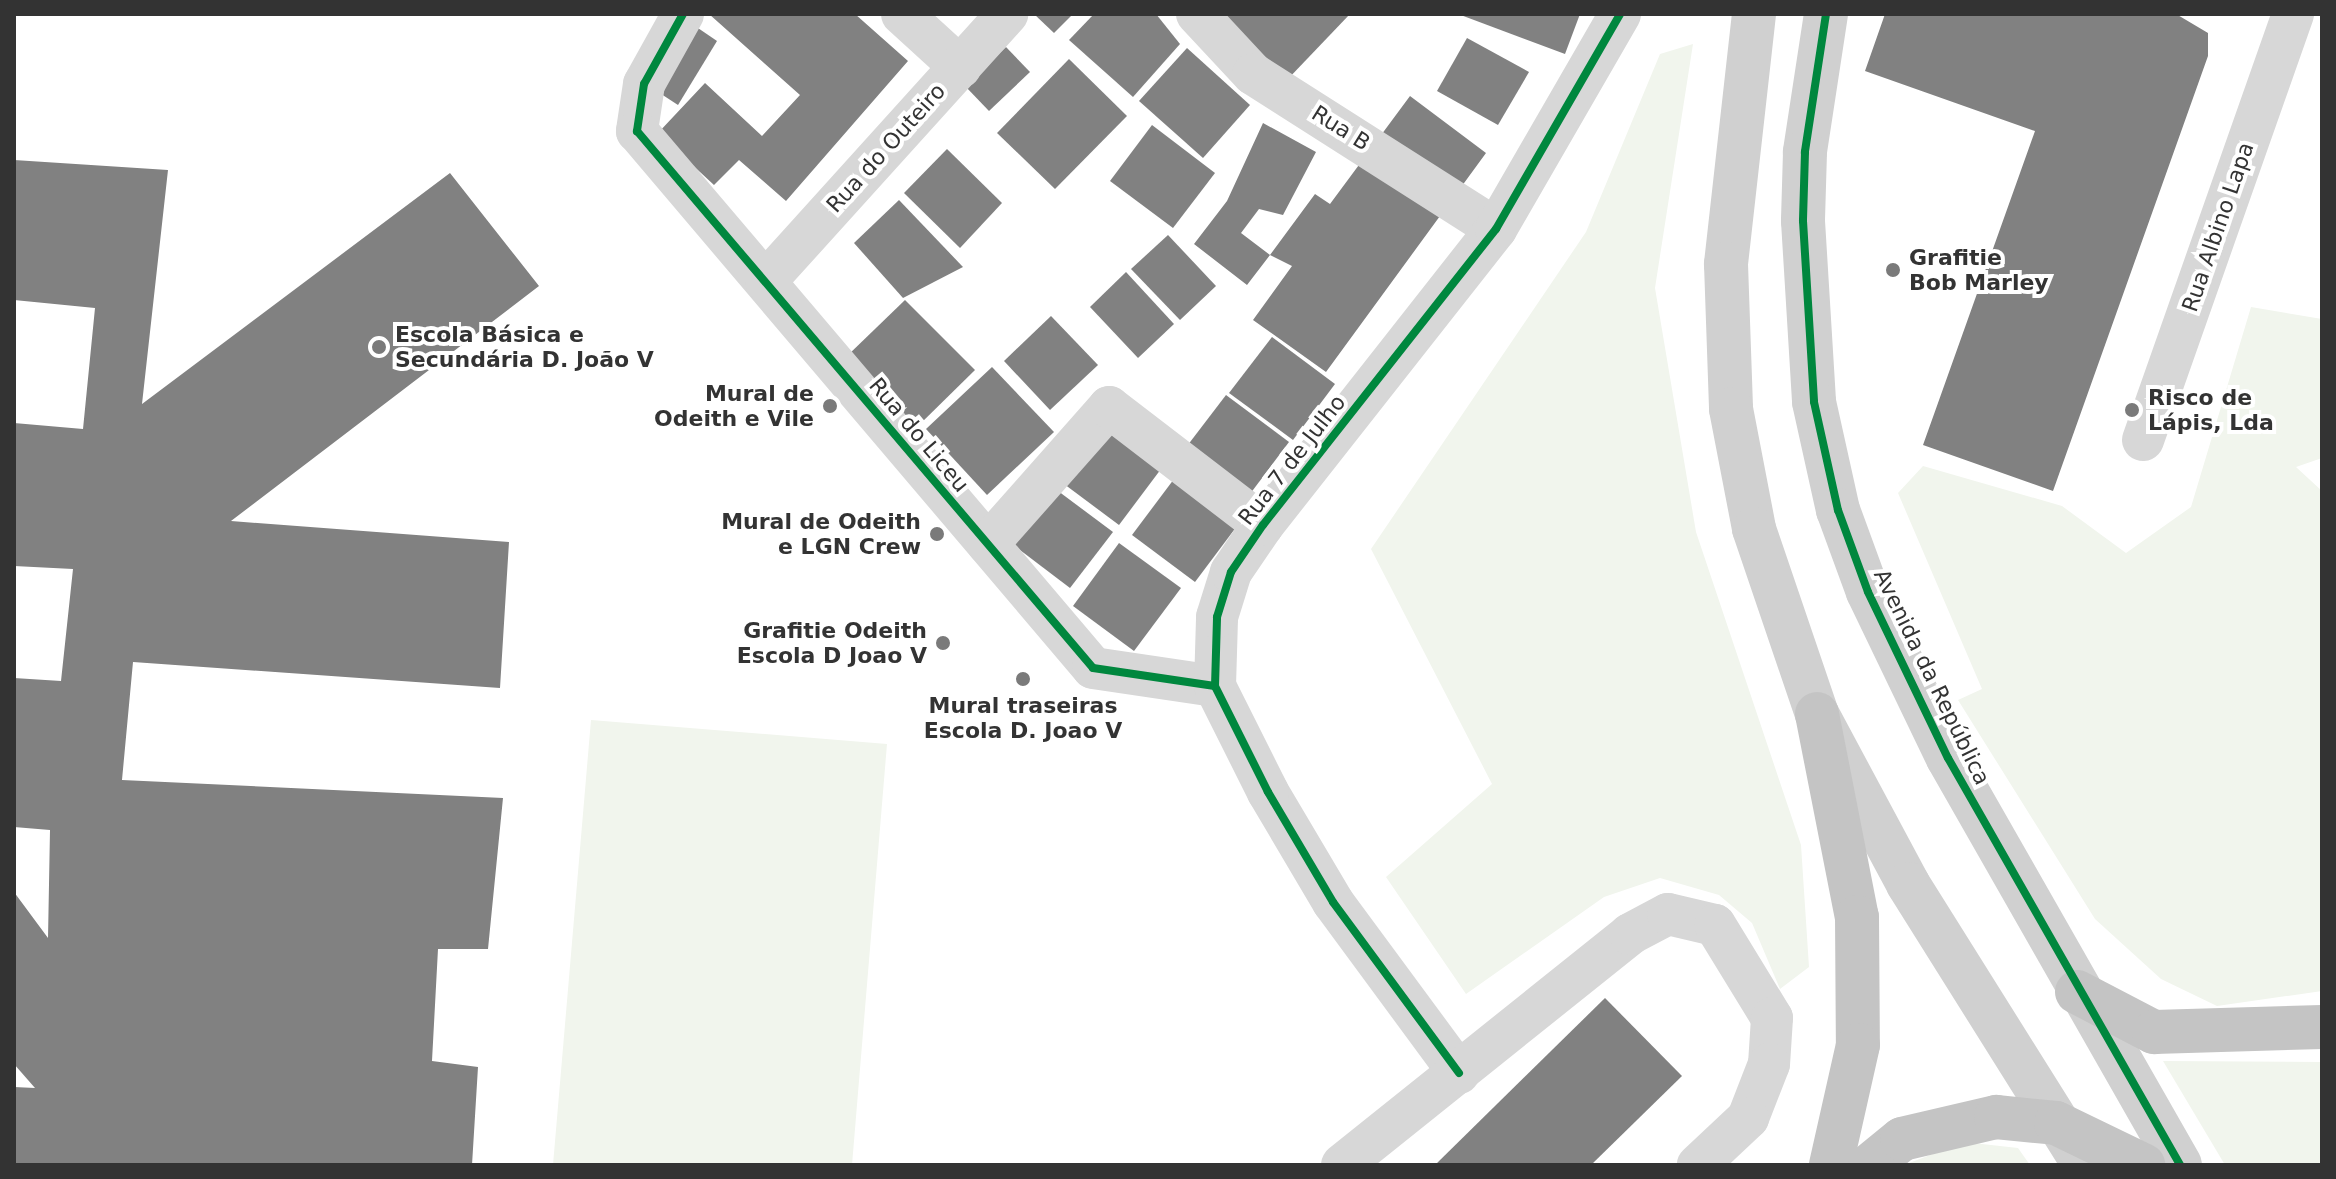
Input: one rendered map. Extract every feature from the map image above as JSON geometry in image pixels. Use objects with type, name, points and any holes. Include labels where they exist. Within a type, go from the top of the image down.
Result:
[{"type":"highway","points":[[1817,714],[1857,917],[1858,1045],[1831,1165]]},
{"type":"highway","points":[[2077,992],[2154,1032],[2322,1027]]},
{"type":"highway","points":[[1870,1165],[1902,1139],[1996,1117],[2056,1123],[2143,1165]]},
{"type":"street","name":"Rua do Liceu","points":[[683,14],[644,84],[637,131],[1093,668],[1215,686]]},
{"type":"street","points":[[902,14],[960,67]]},
{"type":"street","name":"Rua do Outeiro","points":[[766,281],[1007,14]]},
{"type":"street","name":"Rua B","points":[[1197,14],[1253,74],[1496,229]]},
{"type":"street","name":"Rua 7 de Julho","points":[[1215,686],[1217,617],[1231,572],[1263,525],[1496,229],[1620,14]]},
{"type":"street","points":[[1754,14],[1726,264],[1731,409],[1754,529],[1817,714],[1908,884],[2084,1165]]},
{"type":"street","name":"Avenida da República","points":[[1826,14],[1805,152],[1803,221],[1814,402],[1838,510],[1868,592],[1941,745],[2077,992],[2180,1165]]},
{"type":"street","name":"Rua Albino Lapa","points":[[2143,440],[2293,14]]},
{"type":"street","points":[[988,544],[1109,407],[1263,525]]},
{"type":"street","points":[[1215,686],[1333,902],[1459,1073]]},
{"type":"street","points":[[1342,1165],[1630,934],[1668,914],[1715,925],[1772,1018],[1769,1064],[1748,1118],[1698,1165]]},
{"type":"shaded area","points":[[1693,44],[1655,288],[1696,532],[1801,845],[1809,967],[1780,989],[1752,923],[1719,895],[1660,878],[1604,897],[1466,994],[1386,877],[1492,784],[1371,549],[1586,232],[1660,54]]},
{"type":"shaded area","points":[[2251,307],[2322,319],[2322,458],[2296,467],[2322,491],[2322,991],[2217,1006],[2161,979],[2095,919],[1958,700],[1982,689],[1898,493],[1923,466],[2062,506],[2126,553],[2191,507]]},
{"type":"shaded area","points":[[591,720],[887,744],[852,1165],[553,1165]]},
{"type":"shaded area","points":[[2163,1061],[2322,1062],[2322,1165],[2225,1165]]},
{"type":"shaded area","points":[[1964,1142],[2018,1148],[2030,1165],[1904,1165]]},
{"type":"building","points":[[709,14],[855,14],[908,61],[786,201],[739,160],[714,185],[658,133],[705,83],[762,136],[800,95]]},
{"type":"building","points":[[1034,14],[1073,14],[1054,33]]},
{"type":"building","points":[[1094,14],[1156,14],[1180,44],[1133,97],[1069,40]]},
{"type":"building","points":[[1220,14],[1350,14],[1286,81]]},
{"type":"building","points":[[1458,14],[1580,14],[1565,54]]},
{"type":"building","points":[[1885,14],[2176,14],[2208,33],[2208,56],[2053,491],[1923,445],[2035,131],[1865,71]]},
{"type":"building","points":[[695,26],[717,41],[678,105],[655,90]]},
{"type":"building","points":[[1467,38],[1529,72],[1498,125],[1437,91]]},
{"type":"building","points":[[1006,47],[1030,72],[989,111],[965,86]]},
{"type":"building","points":[[1187,48],[1250,105],[1203,158],[1139,101]]},
{"type":"building","points":[[1069,59],[1127,116],[1055,189],[997,133]]},
{"type":"building","points":[[1410,96],[1486,153],[1326,372],[1253,320],[1292,266],[1270,255],[1315,194],[1330,204]]},
{"type":"building","points":[[1263,123],[1316,152],[1283,215],[1259,209],[1241,233],[1270,255],[1247,285],[1194,244],[1227,201]]},
{"type":"building","points":[[1152,125],[1215,173],[1173,228],[1110,181]]},
{"type":"building","points":[[947,149],[1002,203],[960,248],[904,193]]},
{"type":"building","points":[[14,160],[168,170],[142,404],[450,173],[539,286],[231,521],[509,542],[500,688],[133,662],[122,780],[503,798],[488,949],[438,949],[432,1061],[478,1067],[472,1165],[14,1165],[14,1087],[35,1088],[14,1064],[14,892],[48,938],[50,830],[14,827],[14,678],[61,681],[73,569],[14,566],[14,423],[83,429],[95,308],[14,300]]},
{"type":"building","points":[[899,200],[963,267],[903,298],[854,243]]},
{"type":"building","points":[[1168,235],[1216,286],[1180,320],[1131,269]]},
{"type":"building","points":[[1126,272],[1174,324],[1138,358],[1090,307]]},
{"type":"building","points":[[905,300],[975,370],[916,428],[846,357]]},
{"type":"building","points":[[1051,316],[1098,365],[1050,410],[1004,361]]},
{"type":"building","points":[[1272,337],[1335,384],[1293,440],[1229,393]]},
{"type":"building","points":[[992,367],[1054,432],[987,495],[926,429]]},
{"type":"building","points":[[1226,395],[1289,442],[1247,498],[1184,450]]},
{"type":"building","points":[[1098,422],[1161,469],[1119,525],[1056,478]]},
{"type":"building","points":[[1174,479],[1237,526],[1195,582],[1132,535]]},
{"type":"building","points":[[1050,485],[1113,532],[1070,588],[1008,541]]},
{"type":"building","points":[[1119,543],[1181,588],[1134,651],[1073,606]]},
{"type":"building","points":[[1605,998],[1682,1076],[1591,1165],[1435,1165]]},
{"type":"cycle path","points":[[683,14],[644,84],[637,131],[1093,668],[1215,686]]},
{"type":"cycle path","points":[[1459,1073],[1333,902],[1268,792],[1215,686],[1217,617],[1231,572],[1263,525],[1496,229],[1620,14]]},
{"type":"cycle path","points":[[1826,14],[1805,152],[1803,221],[1814,402],[1838,510],[1868,592],[1948,758],[2180,1165]]},
{"type":"place","name":"Grafitie Bob Marley","points":[[1893,270]]},
{"type":"place","name":"Escola Básica e Secundária D. João V","points":[[379,347]]},
{"type":"place","name":"Mural de Odeith e Vile","points":[[830,406]]},
{"type":"place","name":"Risco de Lápis, Lda","points":[[2132,410]]},
{"type":"place","name":"Mural de Odeith e LGN Crew","points":[[937,534]]},
{"type":"place","name":"Grafitie Odeith Escola D Joao V","points":[[943,643]]},
{"type":"place","name":"Mural traseiras Escola D. Joao V","points":[[1023,679]]}]
